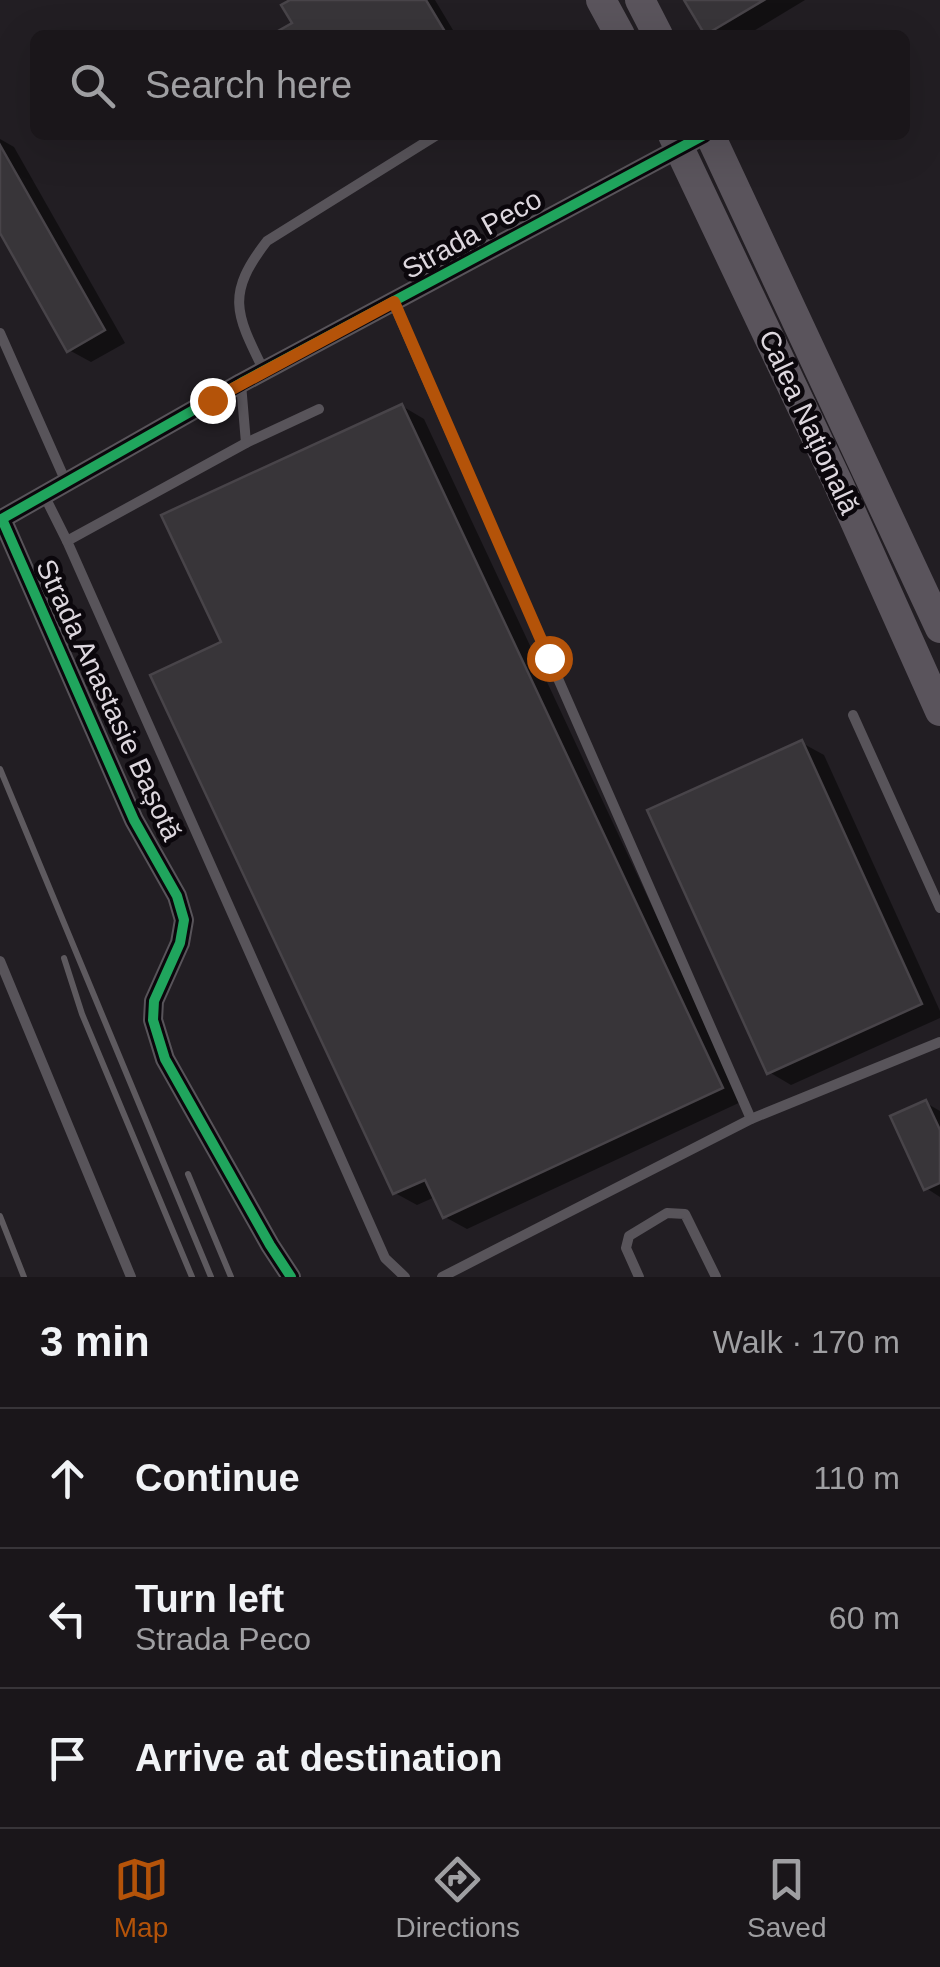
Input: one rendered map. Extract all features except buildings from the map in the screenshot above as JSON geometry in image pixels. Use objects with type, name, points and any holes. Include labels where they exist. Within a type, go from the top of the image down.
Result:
[{"type":"main road","points":[[601,0],[617,30]]},
{"type":"main road","points":[[640,0],[655,30]]},
{"type":"main road","name":"Calea Națională","points":[[693,140],[940,628]]},
{"type":"main road","name":"Calea Națională","points":[[693,140],[940,711]]},
{"type":"street","name":"Strada Peco","points":[[1,519],[241,383],[688,140]]},
{"type":"street","name":"Strada Anastasie Bașotă","points":[[1,519],[134,820],[178,896],[184,920],[180,943],[154,1002],[152,1020],[165,1059],[291,1277]]},
{"type":"lane","points":[[264,372],[243,327],[239,308],[240,284],[253,259],[267,241],[429,140]]},
{"type":"lane","points":[[394,302],[751,1119]]},
{"type":"lane","points":[[0,333],[66,483]]},
{"type":"lane","points":[[241,383],[246,443]]},
{"type":"lane","points":[[67,541],[246,443],[319,409]]},
{"type":"lane","points":[[44,495],[384,1258],[405,1277]]},
{"type":"lane","points":[[854,716],[940,908]]},
{"type":"lane","points":[[0,961],[130,1277]]},
{"type":"lane","points":[[442,1277],[751,1119],[940,1042]]},
{"type":"lane","points":[[639,1277],[626,1248],[629,1236],[667,1213],[685,1214],[716,1277]]},
{"type":"railway","points":[[0,769],[211,1277]]},
{"type":"railway","points":[[64,958],[82,1014],[192,1277]]},
{"type":"railway","points":[[188,1174],[231,1277]]},
{"type":"railway","points":[[0,1216],[24,1277]]},
{"type":"cycle path","points":[[0,520],[241,383],[695,140]]},
{"type":"cycle path","points":[[2,519],[134,820],[177,896],[184,920],[180,943],[154,1001],[153,1020],[165,1059],[291,1277]]},
{"type":"route","points":[[212,400],[394,302],[549,658]]}]
